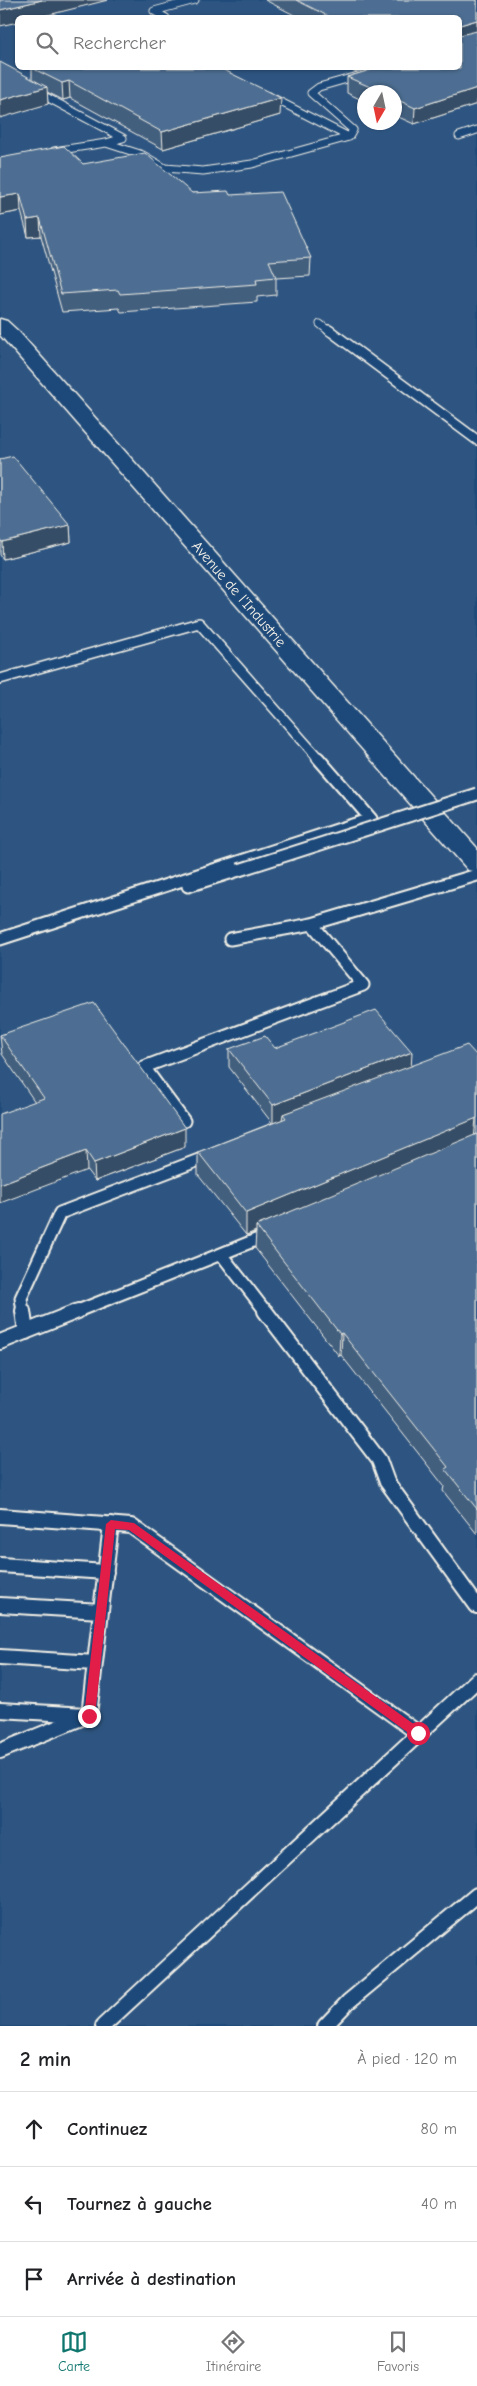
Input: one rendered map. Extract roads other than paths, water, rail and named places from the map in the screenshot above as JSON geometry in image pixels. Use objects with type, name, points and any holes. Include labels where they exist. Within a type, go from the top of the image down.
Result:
[{"type":"street","name":"Avenue de l'Industrie","points":[[0,325],[12,336],[477,864]]},
{"type":"lane","points":[[161,15],[154,11],[195,0]]},
{"type":"lane","points":[[106,143],[143,155],[165,168],[203,171],[252,164],[349,137],[353,130],[311,94],[319,87],[379,70]]},
{"type":"lane","points":[[27,86],[124,138],[106,143],[48,152]]},
{"type":"lane","points":[[263,94],[349,137]]},
{"type":"lane","points":[[459,136],[477,130]]},
{"type":"lane","points":[[320,324],[477,440]]},
{"type":"lane","points":[[0,679],[199,623],[371,819],[0,939]]},
{"type":"lane","points":[[158,888],[168,892],[477,794]]},
{"type":"lane","points":[[230,939],[312,924],[477,875]]},
{"type":"lane","points":[[184,1121],[144,1068],[363,985],[312,924]]},
{"type":"lane","points":[[26,1332],[20,1298],[60,1213],[227,1149]]},
{"type":"lane","points":[[0,1342],[276,1231]]},
{"type":"lane","points":[[221,1254],[379,1460],[387,1482],[477,1606]]},
{"type":"lane","points":[[0,1516],[131,1526],[418,1733]]},
{"type":"lane","points":[[89,1716],[111,1524]]},
{"type":"lane","points":[[0,1565],[106,1572]]},
{"type":"lane","points":[[0,1605],[100,1611]]},
{"type":"lane","points":[[0,1657],[95,1663]]},
{"type":"lane","points":[[103,2026],[477,1680]]},
{"type":"lane","points":[[0,1710],[89,1716]]},
{"type":"lane","points":[[0,1751],[89,1716]]},
{"type":"lane","points":[[325,2026],[348,2002],[477,1895]]}]
